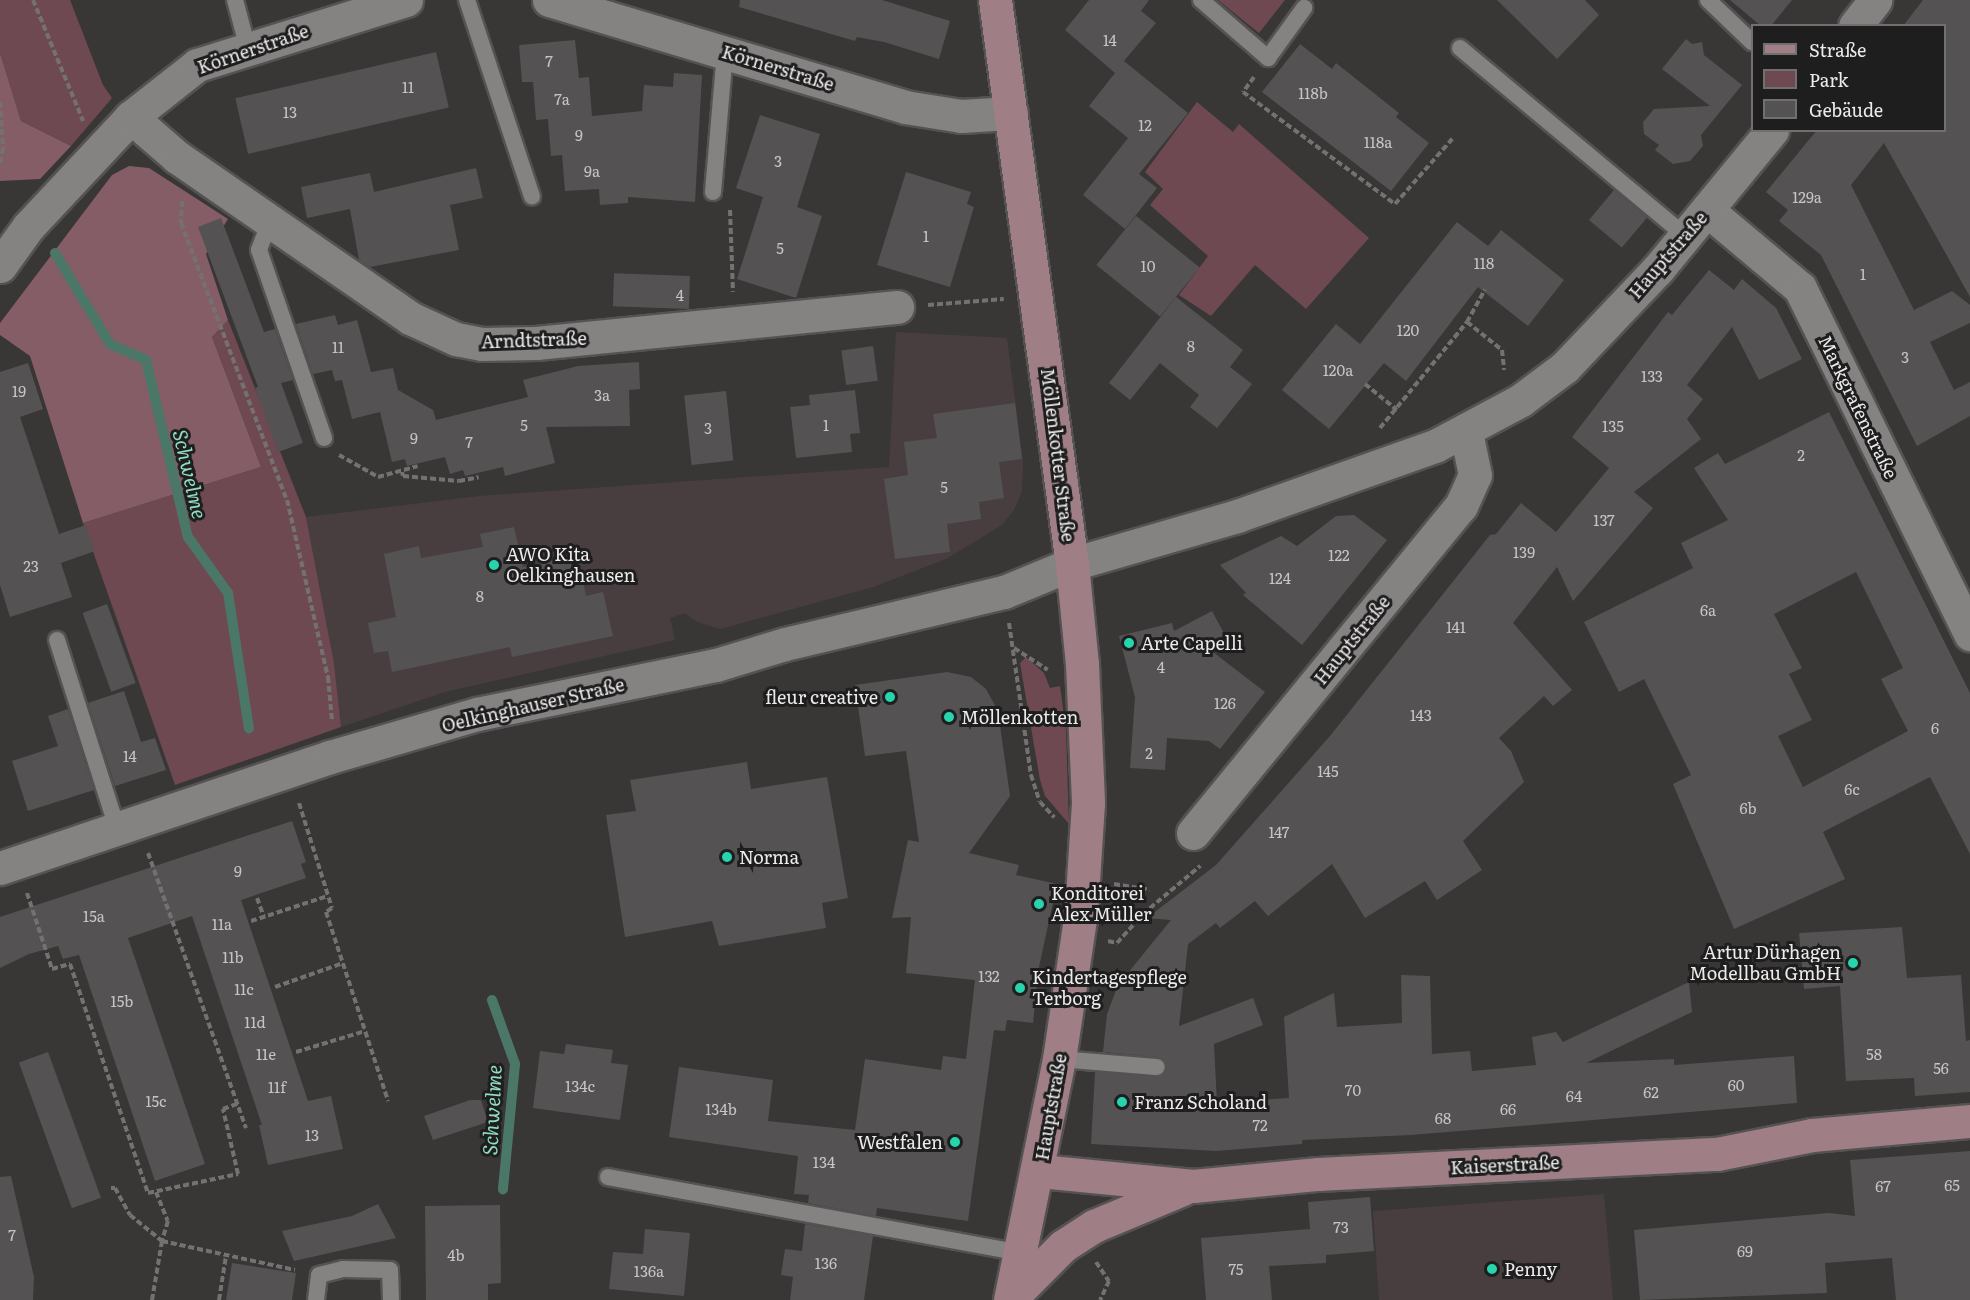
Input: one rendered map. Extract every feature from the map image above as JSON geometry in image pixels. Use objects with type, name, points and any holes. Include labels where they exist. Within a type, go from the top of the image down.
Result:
[{"type":"main road","name":"Möllenkotter Straße","points":[[996,0],[1038,298],[1072,564],[1082,664],[1086,844],[1080,924]]},
{"type":"main road","name":"Hauptstraße","points":[[1011,1299],[1040,1171],[1080,924]]},
{"type":"main road","name":"Kaiserstraße","points":[[1040,1171],[1193,1186],[1318,1173],[1717,1154],[1812,1135],[1970,1121]]},
{"type":"main road","points":[[1011,1299],[1063,1246],[1094,1226],[1141,1204],[1193,1186]]},
{"type":"street","name":"Körnerstraße","points":[[0,266],[14,223],[98,151],[131,117],[196,65],[406,0]]},
{"type":"street","name":"Körnerstraße","points":[[549,0],[725,51],[905,107],[961,116],[1011,113]]},
{"type":"street","points":[[1857,24],[1875,0]]},
{"type":"street","name":"Arndtstraße","points":[[131,117],[197,171],[410,318],[456,339],[481,344],[537,343],[897,307]]},
{"type":"street","name":"Hauptstraße","points":[[1072,564],[1237,516],[1466,432],[1521,400],[1564,367],[1686,236],[1770,132]]},
{"type":"street","name":"Markgrafenstraße","points":[[1707,210],[1800,288],[1970,634]]},
{"type":"street","name":"Hauptstraße","points":[[1193,833],[1461,506],[1474,475],[1466,432]]},
{"type":"street","name":"Oelkinghauser Straße","points":[[9,865],[289,771],[477,714],[716,665],[785,645],[1004,592],[1072,564]]},
{"type":"lane","points":[[235,0],[248,49]]},
{"type":"lane","points":[[467,0],[532,197]]},
{"type":"lane","points":[[1201,0],[1268,58],[1304,8]]},
{"type":"lane","points":[[1708,0],[1751,41]]},
{"type":"lane","points":[[1460,48],[1686,236]]},
{"type":"lane","points":[[713,192],[725,51]]},
{"type":"lane","points":[[270,221],[259,250],[324,438]]},
{"type":"lane","points":[[57,640],[127,825]]},
{"type":"lane","points":[[1059,1059],[1157,1067]]},
{"type":"lane","points":[[608,1178],[1021,1253]]},
{"type":"lane","points":[[316,1300],[319,1275],[343,1269],[390,1270],[391,1300]]},
{"type":"path","points":[[33,0],[67,89],[98,151]]},
{"type":"path","points":[[1268,58],[1243,92],[1395,204],[1453,138]]},
{"type":"path","points":[[0,102],[3,148],[0,165]]},
{"type":"path","points":[[197,171],[183,198],[181,222],[286,500],[328,677],[339,755]]},
{"type":"path","points":[[713,192],[729,195],[735,323]]},
{"type":"path","points":[[1380,429],[1467,322],[1485,290]]},
{"type":"path","points":[[897,307],[1038,298]]},
{"type":"path","points":[[1467,322],[1502,350],[1505,379],[1521,400]]},
{"type":"path","points":[[1365,384],[1397,410]]},
{"type":"path","points":[[324,438],[332,451],[378,477],[418,466]]},
{"type":"path","points":[[402,472],[404,476],[459,481],[479,477]]},
{"type":"path","points":[[1004,592],[1031,775],[1040,802],[1059,823],[1064,836],[1086,844]]},
{"type":"path","points":[[289,771],[332,908],[327,912],[388,1101]]},
{"type":"path","points":[[127,825],[246,1128]]},
{"type":"path","points":[[1080,924],[1117,943],[1143,914],[1207,860],[1193,833]]},
{"type":"path","points":[[9,865],[52,969],[70,964],[148,1193],[238,1174],[223,1109],[237,1104]]},
{"type":"path","points":[[251,921],[328,896]]},
{"type":"path","points":[[257,898],[264,917]]},
{"type":"path","points":[[274,987],[343,963]]},
{"type":"path","points":[[296,1052],[365,1031]]},
{"type":"path","points":[[111,1188],[115,1188],[130,1215],[162,1241],[319,1275]]},
{"type":"path","points":[[152,1300],[162,1241],[168,1221],[156,1192]]},
{"type":"path","points":[[219,1300],[226,1256]]},
{"type":"shaded area","points":[[0,53],[21,121],[71,146],[40,179],[0,181]]},
{"type":"shaded area","points":[[129,166],[149,168],[228,219],[206,254],[228,320],[212,337],[261,467],[83,523],[30,356],[0,335],[0,323],[112,175]]},
{"type":"shaded area","points":[[896,332],[1007,338],[1023,461],[1022,491],[1014,510],[1002,525],[946,559],[873,587],[720,629],[697,622],[685,613],[670,618],[675,640],[445,692],[341,727],[334,663],[306,517],[479,496],[889,467]]},
{"type":"shaded area","name":"Penny","points":[[1604,1194],[1613,1300],[1379,1300],[1373,1211]]},
{"type":"green space","points":[[0,0],[70,0],[103,85],[112,98],[71,146],[21,121],[0,53]]},
{"type":"green space","points":[[1218,0],[1285,0],[1259,33]]},
{"type":"green space","points":[[1197,102],[1233,132],[1239,124],[1369,238],[1306,309],[1255,265],[1211,316],[1179,295],[1208,256],[1150,205],[1163,189],[1145,172]]},
{"type":"green space","points":[[228,320],[306,517],[334,663],[341,727],[175,785],[83,523],[261,467],[212,337]]},
{"type":"green space","points":[[1026,657],[1044,673],[1050,688],[1060,686],[1066,730],[1069,824],[1045,796],[1040,780],[1020,663]]},
{"type":"building","points":[[740,0],[882,0],[950,21],[939,59],[884,42],[857,37],[855,41],[739,7]]},
{"type":"building","points":[[1089,0],[1149,0],[1141,11],[1156,23],[1124,61],[1188,113],[1139,174],[1157,188],[1125,229],[1083,195],[1128,138],[1089,106],[1115,73],[1065,30]]},
{"type":"building","points":[[1497,0],[1585,0],[1599,15],[1557,59]]},
{"type":"building","points":[[1730,0],[1792,0],[1773,24],[1759,24]]},
{"type":"building","points":[[1923,0],[1970,0],[1970,297],[1884,143],[1851,185],[1914,310],[1952,291],[1970,305],[1970,323],[1930,342],[1954,390],[1970,382],[1970,416],[1917,446],[1821,255],[1779,221],[1788,210],[1766,192],[1815,132],[1946,132],[1946,24],[1905,24]]},
{"type":"building","points":[[1686,39],[1692,44],[1702,42],[1704,55],[1742,85],[1701,135],[1703,146],[1690,161],[1673,164],[1655,150],[1659,145],[1644,134],[1643,122],[1654,109],[1710,106],[1662,69]]},
{"type":"building","points":[[575,40],[579,78],[589,77],[592,116],[642,111],[644,85],[673,87],[674,73],[702,75],[695,202],[628,197],[628,203],[600,205],[599,189],[565,191],[562,155],[551,156],[548,119],[536,120],[533,82],[522,82],[519,45]]},
{"type":"building","points":[[1300,44],[1332,69],[1336,63],[1399,113],[1396,117],[1429,143],[1391,191],[1262,92]]},
{"type":"building","points":[[436,52],[449,108],[248,154],[235,98]]},
{"type":"building","points":[[760,115],[820,134],[797,207],[822,216],[796,298],[737,279],[763,197],[736,188]]},
{"type":"building","points":[[476,168],[483,198],[450,205],[459,250],[370,267],[359,260],[350,209],[307,218],[301,187],[370,173],[374,192]]},
{"type":"building","points":[[906,172],[971,192],[967,204],[974,207],[950,287],[877,265]]},
{"type":"building","points":[[1614,190],[1647,218],[1622,248],[1589,220]]},
{"type":"building","points":[[1136,216],[1200,268],[1160,317],[1096,265]]},
{"type":"building","points":[[221,218],[264,332],[275,329],[293,380],[281,383],[303,443],[278,452],[255,388],[258,387],[198,227]]},
{"type":"building","points":[[1457,222],[1488,246],[1501,230],[1564,280],[1528,326],[1478,287],[1406,381],[1384,363],[1329,429],[1282,390],[1336,324],[1360,344]]},
{"type":"building","points":[[1709,270],[1734,290],[1742,279],[1776,308],[1802,359],[1759,380],[1732,327],[1687,385],[1703,399],[1687,419],[1701,439],[1634,492],[1653,508],[1573,601],[1557,567],[1513,623],[1572,690],[1553,706],[1544,696],[1499,738],[1511,751],[1524,782],[1463,841],[1482,870],[1437,900],[1425,881],[1365,918],[1332,864],[1268,916],[1255,901],[1220,928],[1216,923],[1188,944],[1179,1026],[1253,998],[1263,1025],[1214,1044],[1217,1103],[1289,1098],[1284,1017],[1334,993],[1337,1027],[1402,1023],[1401,975],[1430,976],[1432,1054],[1470,1051],[1472,1071],[1536,1065],[1532,1037],[1556,1032],[1563,1042],[1689,982],[1692,1012],[1586,1063],[1674,1059],[1674,1065],[1794,1056],[1797,1103],[1411,1135],[1302,1140],[1302,1144],[1216,1151],[1091,1144],[1095,1072],[1157,1077],[1167,1068],[1158,1057],[1103,1052],[1107,1014],[1118,985],[1171,920],[1147,918],[1216,865],[1330,736],[1490,535],[1496,534],[1521,503],[1556,532],[1609,468],[1572,437],[1668,312],[1672,315]]},
{"type":"building","points":[[614,273],[690,276],[689,309],[613,306]]},
{"type":"building","points":[[1176,297],[1243,350],[1230,367],[1252,384],[1217,428],[1190,407],[1199,395],[1160,363],[1130,400],[1109,383]]},
{"type":"building","points":[[335,315],[338,325],[357,320],[371,372],[393,368],[398,390],[433,410],[436,420],[528,397],[523,380],[578,366],[639,362],[640,389],[629,390],[630,426],[546,427],[555,463],[505,476],[503,467],[465,476],[463,470],[450,474],[445,457],[407,466],[405,459],[392,462],[380,412],[352,419],[342,380],[335,381],[332,370],[313,374],[296,324]]},
{"type":"building","points":[[873,346],[878,381],[846,385],[841,350]]},
{"type":"building","points":[[28,363],[43,409],[20,417],[59,534],[86,525],[95,551],[61,563],[72,597],[10,617],[0,585],[0,372]]},
{"type":"building","points":[[855,390],[860,433],[850,434],[852,452],[796,458],[790,407],[810,405],[809,395]]},
{"type":"building","points":[[726,391],[733,461],[692,465],[684,395]]},
{"type":"building","points":[[1015,403],[1022,459],[999,462],[1004,498],[979,502],[981,519],[947,524],[950,552],[895,559],[884,479],[908,475],[904,442],[937,438],[933,414]]},
{"type":"building","points":[[1829,412],[1970,693],[1970,854],[1930,777],[1823,832],[1845,879],[1734,929],[1673,784],[1691,775],[1644,679],[1619,692],[1584,622],[1693,568],[1681,543],[1728,520],[1694,468],[1718,453],[1725,464]],"holes":[[[1856,572],[1903,668],[1881,679],[1908,731],[1803,787],[1778,736],[1812,720],[1789,674],[1802,668],[1774,614]]]},
{"type":"building","points":[[1354,515],[1387,540],[1302,645],[1243,595],[1246,593],[1220,565],[1281,536],[1297,546],[1336,516]]},
{"type":"building","points":[[514,527],[523,567],[578,556],[586,596],[603,592],[613,636],[512,657],[510,647],[392,672],[388,651],[374,653],[368,623],[396,617],[384,554],[419,546],[421,558],[483,547],[480,534]]},
{"type":"building","points":[[107,604],[136,683],[111,692],[83,613]]},
{"type":"building","points":[[1212,611],[1225,635],[1205,646],[1265,692],[1220,749],[1209,741],[1167,738],[1165,770],[1130,768],[1135,697],[1119,636],[1172,623],[1174,631]]},
{"type":"building","points":[[947,672],[971,677],[986,689],[998,711],[1010,796],[969,853],[1019,865],[1016,875],[1057,884],[1039,967],[1033,1023],[1007,1020],[1005,1031],[994,1030],[968,1221],[877,1208],[876,1216],[808,1203],[809,1195],[794,1194],[798,1156],[669,1137],[679,1067],[773,1080],[768,1121],[855,1130],[865,1059],[941,1070],[943,1056],[966,1059],[975,980],[906,973],[911,917],[892,918],[908,840],[919,842],[906,751],[865,756],[855,685]]},
{"type":"building","points":[[124,691],[141,742],[155,738],[166,770],[115,786],[88,703]]},
{"type":"building","points":[[68,709],[94,790],[28,811],[12,761],[58,746],[48,716]]},
{"type":"building","name":"Norma","points":[[747,762],[751,789],[827,777],[848,898],[822,903],[826,928],[719,946],[712,921],[625,937],[606,815],[636,811],[630,780]]},
{"type":"building","points":[[292,821],[306,862],[301,864],[306,878],[241,900],[308,1101],[331,1096],[343,1149],[268,1165],[259,1125],[262,1125],[192,916],[128,938],[205,1164],[155,1181],[79,955],[63,959],[58,946],[29,954],[0,968],[0,917]]},
{"type":"building","points":[[1902,927],[1907,978],[1961,975],[1966,1041],[1970,1040],[1970,1092],[1915,1096],[1914,1078],[1846,1081],[1840,986],[1804,989],[1799,933]]},
{"type":"building","points":[[566,1044],[613,1050],[611,1063],[628,1065],[620,1120],[533,1108],[540,1051],[564,1054]]},
{"type":"building","points":[[48,1052],[101,1198],[72,1208],[19,1063]]},
{"type":"building","points":[[470,1100],[481,1100],[488,1122],[433,1140],[424,1116]]},
{"type":"building","points":[[1970,1151],[1970,1300],[1896,1300],[1892,1258],[1825,1263],[1827,1293],[1640,1300],[1634,1230],[1829,1213],[1855,1216],[1850,1160]]},
{"type":"building","points":[[11,1176],[34,1277],[33,1300],[0,1300],[0,1177]]},
{"type":"building","points":[[1370,1197],[1374,1251],[1326,1255],[1326,1263],[1269,1266],[1272,1300],[1206,1300],[1201,1238],[1310,1229],[1308,1202]]},
{"type":"building","points":[[378,1204],[396,1238],[294,1261],[282,1231],[352,1216]]},
{"type":"building","points":[[500,1205],[501,1283],[488,1284],[488,1300],[426,1300],[425,1206]]},
{"type":"building","points":[[805,1224],[873,1236],[864,1300],[790,1300],[793,1277],[781,1275],[785,1249],[802,1251]]},
{"type":"building","points":[[645,1229],[690,1233],[684,1296],[609,1289],[613,1252],[643,1254]]},
{"type":"building","points":[[232,1263],[296,1273],[292,1300],[226,1300]]},
{"type":"waterway","name":"Schwelme","points":[[55,253],[110,344],[146,360],[188,537],[228,593],[249,728]]},
{"type":"waterway","name":"Schwelme","points":[[492,1000],[515,1064],[503,1189]]},
{"type":"place","name":"AWO Kita Oelkinghausen","points":[[494,565]]},
{"type":"place","name":"Arte Capelli","points":[[1129,643]]},
{"type":"place","name":"fleur creative","points":[[890,697]]},
{"type":"place","name":"Möllenkotten","points":[[949,717]]},
{"type":"place","name":"Norma","points":[[727,857]]},
{"type":"place","name":"Konditorei Alex Müller","points":[[1039,904]]},
{"type":"place","name":"Artur Dürhagen Modellbau GmbH","points":[[1853,963]]},
{"type":"place","name":"Kindertagespflege Terborg","points":[[1020,988]]},
{"type":"place","name":"Franz Scholand","points":[[1122,1102]]},
{"type":"place","name":"Westfalen","points":[[955,1142]]},
{"type":"place","name":"Penny","points":[[1492,1269]]}]
